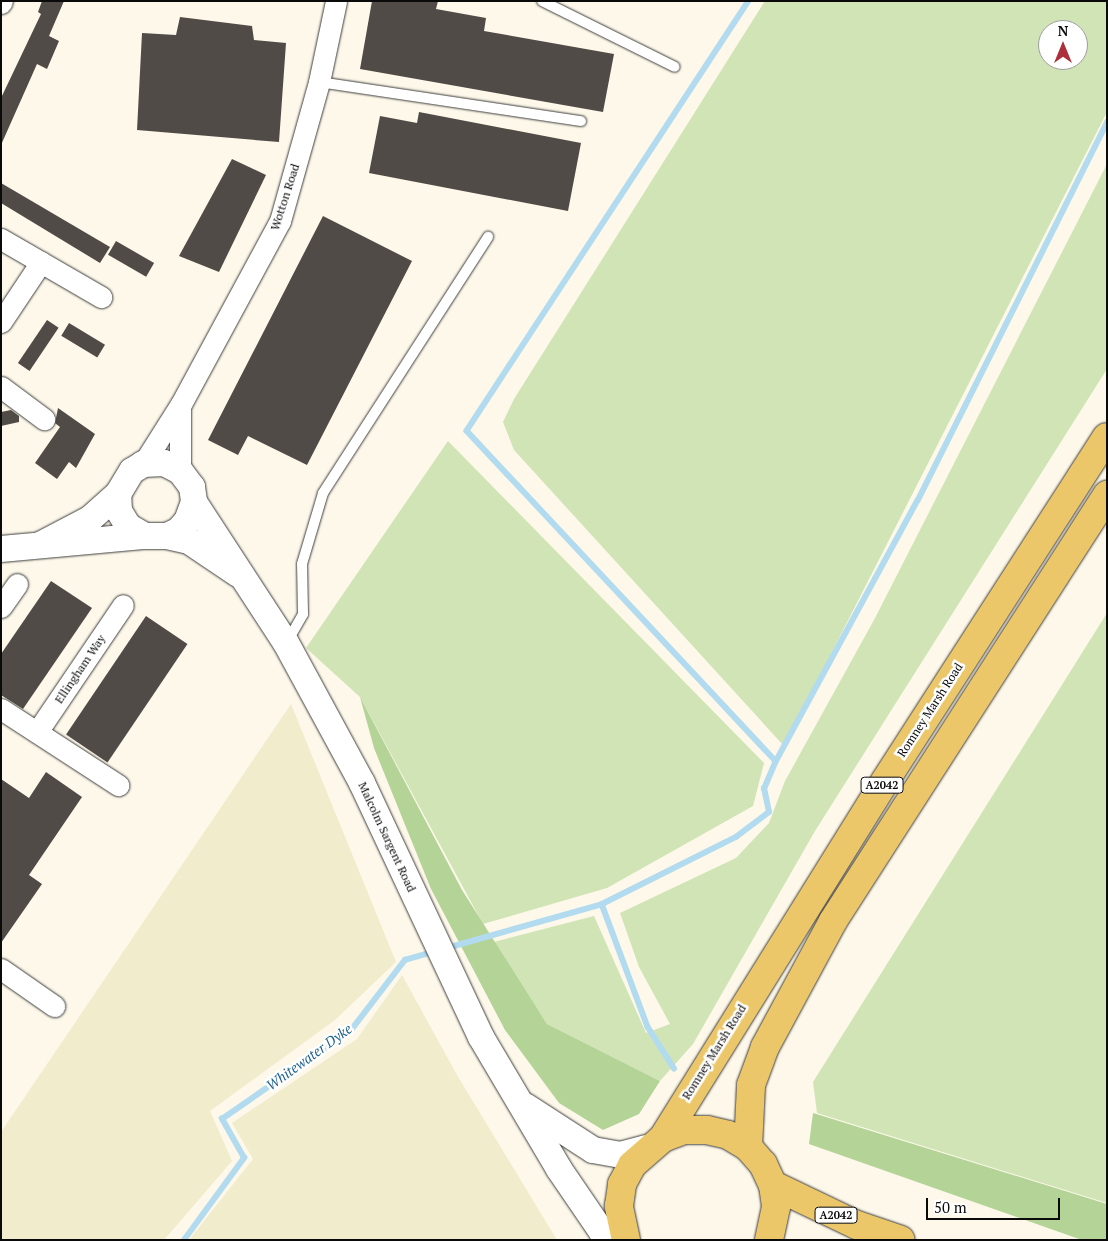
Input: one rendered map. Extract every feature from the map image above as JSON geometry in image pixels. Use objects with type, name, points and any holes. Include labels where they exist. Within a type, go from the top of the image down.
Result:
[{"type":"main road","name":"Romney Marsh Road","points":[[626,1238],[619,1206],[622,1184],[632,1165],[654,1143],[884,781],[1107,437]]},
{"type":"main road","name":"A2042","points":[[748,1147],[751,1085],[765,1047],[833,921],[1107,495]]},
{"type":"main road","points":[[654,1143],[684,1130],[706,1130],[728,1136],[748,1147],[763,1164],[773,1185],[776,1207],[769,1240]]},
{"type":"main road","name":"A2042","points":[[773,1185],[857,1225],[901,1240]]},
{"type":"street","name":"Wotton Road","points":[[40,545],[90,519],[118,494],[127,476],[143,464],[181,404],[280,220],[319,82],[336,1]]},
{"type":"street","points":[[1,239],[101,297]]},
{"type":"street","points":[[1,322],[40,262]]},
{"type":"street","points":[[1,386],[44,419]]},
{"type":"street","name":"Wotton Road","points":[[180,471],[181,404]]},
{"type":"street","points":[[118,494],[119,511],[128,526],[156,536],[187,521],[194,502],[192,487],[180,471],[164,463],[143,464]]},
{"type":"street","name":"Malcolm Sargent Road","points":[[194,502],[286,643],[362,783],[481,1037],[602,1232],[626,1238]]},
{"type":"street","name":"Wotton Road","points":[[1,549],[156,536]]},
{"type":"street","name":"Malcolm Sargent Road","points":[[156,536],[189,542],[244,579]]},
{"type":"street","points":[[1,607],[17,584]]},
{"type":"street","name":"Ellingham Way","points":[[37,732],[123,605]]},
{"type":"street","points":[[1,709],[118,785]]},
{"type":"street","points":[[1,969],[54,1006]]},
{"type":"street","name":"Malcolm Sargent Road","points":[[519,1101],[593,1150],[620,1155],[654,1143]]},
{"type":"lane","points":[[542,1],[674,67]]},
{"type":"lane","points":[[319,82],[581,121]]},
{"type":"lane","points":[[286,643],[303,614],[302,564],[323,493],[488,237]]},
{"type":"shaded area","points":[[291,704],[396,962],[335,1020],[210,1111],[232,1161],[164,1240],[1,1240],[1,1132]]},
{"type":"shaded area","points":[[402,975],[457,1075],[557,1240],[189,1240],[253,1159],[232,1123],[357,1039]]},
{"type":"green space","points":[[765,1],[1107,1],[1107,112],[784,746],[514,450],[503,422],[514,399]]},
{"type":"green space","points":[[1107,164],[1107,369],[815,831],[693,1044],[660,1081],[547,1024],[494,942],[594,916],[646,1033],[670,1024],[639,967],[620,913],[736,858],[769,823],[785,781],[874,620]]},
{"type":"green space","points":[[448,441],[764,763],[753,806],[607,888],[483,924],[360,697],[306,648]]},
{"type":"green space","points":[[1107,613],[1107,1203],[817,1113],[813,1082]]},
{"type":"green space","points":[[360,697],[462,890],[547,1024],[660,1081],[639,1114],[603,1130],[559,1103],[505,1030],[431,889],[374,748]]},
{"type":"green space","points":[[813,1113],[1107,1204],[1107,1240],[1082,1240],[809,1144]]},
{"type":"building","points":[[42,1],[64,1],[49,36],[59,41],[47,69],[37,64],[1,145],[1,98],[41,14],[38,12]]},
{"type":"building","points":[[372,1],[438,1],[436,9],[486,18],[484,31],[614,54],[603,112],[360,69]]},
{"type":"building","points":[[180,17],[252,26],[254,40],[286,43],[279,142],[137,130],[142,33],[176,35]]},
{"type":"building","points":[[419,112],[581,143],[568,211],[369,173],[380,116],[417,123]]},
{"type":"building","points":[[232,159],[266,175],[219,272],[179,256]]},
{"type":"building","points":[[1,183],[110,247],[100,263],[1,203]]},
{"type":"building","points":[[323,216],[412,261],[307,465],[248,436],[238,455],[208,440]]},
{"type":"building","points":[[116,241],[154,263],[146,277],[108,255]]},
{"type":"building","points":[[47,320],[59,328],[30,371],[18,363]]},
{"type":"building","points":[[69,323],[105,345],[97,357],[61,336]]},
{"type":"building","points":[[58,408],[95,434],[76,468],[69,462],[57,479],[35,463],[60,427],[55,423]]},
{"type":"building","points":[[11,410],[19,416],[19,422],[1,426],[1,412]]},
{"type":"building","points":[[51,581],[92,608],[23,709],[1,695],[1,654]]},
{"type":"building","points":[[146,616],[187,644],[107,763],[66,735]]},
{"type":"building","points":[[46,772],[82,797],[29,875],[42,884],[1,943],[1,779],[29,798]]},
{"type":"waterway","points":[[749,1],[467,431],[776,761]]},
{"type":"waterway","points":[[447,948],[602,904],[736,837],[769,812],[764,789],[776,761],[918,500],[1107,122]]},
{"type":"waterway","points":[[602,904],[648,1027],[674,1068]]},
{"type":"waterway","name":"Whitewater Dyke","points":[[184,1240],[244,1158],[222,1119],[352,1029],[405,960],[433,952]]}]
